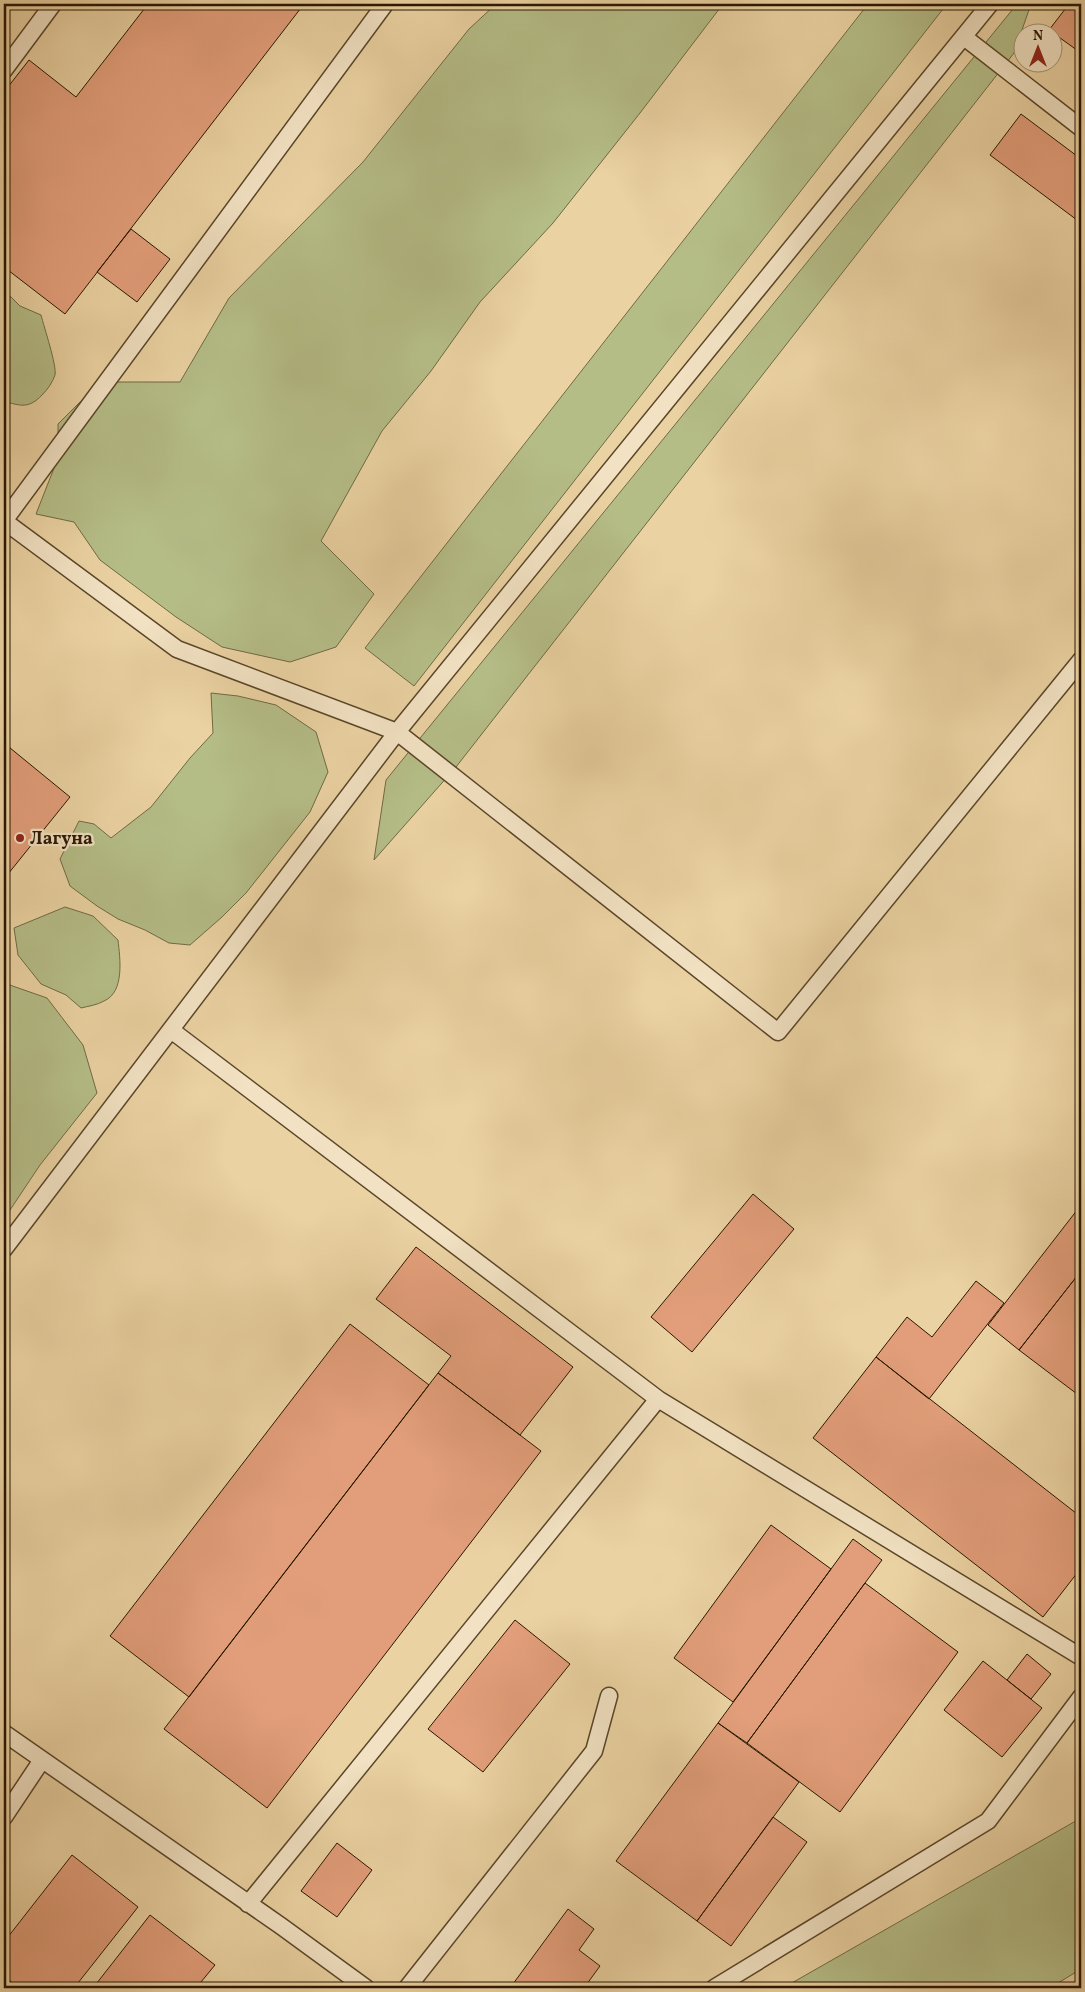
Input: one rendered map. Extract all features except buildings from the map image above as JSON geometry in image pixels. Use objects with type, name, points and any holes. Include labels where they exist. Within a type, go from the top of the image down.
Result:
[{"type":"lane","points":[[4,70],[53,4]]},
{"type":"lane","points":[[385,4],[4,521],[177,649],[397,732],[778,1032],[1081,660]]},
{"type":"lane","points":[[4,1249],[397,732],[990,4]]},
{"type":"lane","points":[[964,36],[1081,128]]},
{"type":"lane","points":[[171,1030],[658,1399],[1081,1657]]},
{"type":"lane","points":[[248,1904],[658,1399]]},
{"type":"lane","points":[[407,1988],[594,1751],[609,1696]]},
{"type":"lane","points":[[714,1988],[988,1821],[1081,1697]]},
{"type":"lane","points":[[4,1733],[366,1988]]},
{"type":"lane","points":[[4,1817],[42,1760]]},
{"type":"green space","points":[[496,4],[723,4],[553,223],[480,302],[431,371],[382,431],[321,541],[374,594],[336,647],[290,662],[222,647],[176,617],[100,560],[74,522],[36,514],[58,458],[58,424],[100,382],[180,382],[229,298],[363,162],[469,29]]},
{"type":"green space","points":[[868,4],[936,4],[943,9],[414,686],[365,648]]},
{"type":"green space","points":[[1017,4],[1031,4],[1025,22],[1012,22],[1012,56],[456,767],[374,860],[386,780]]},
{"type":"green space","points":[[4,290],[20,306],[41,315],[54,364],[55,375],[50,386],[33,403],[24,405],[4,401]]},
{"type":"green space","points":[[211,693],[238,696],[276,705],[316,732],[328,772],[310,812],[246,893],[190,945],[169,943],[145,930],[118,919],[70,886],[60,859],[79,821],[94,824],[111,838],[151,807],[190,758],[213,733]]},
{"type":"green space","points":[[65,907],[93,916],[118,940],[120,974],[115,990],[111,997],[104,1001],[81,1008],[66,995],[41,984],[18,955],[14,928]]},
{"type":"green space","points":[[4,983],[47,998],[83,1045],[97,1093],[40,1165],[4,1219]]},
{"type":"green space","points":[[1081,1818],[1081,1969],[1050,1988],[783,1988]]},
{"type":"place","name":"Лагуна","points":[[20,838]]}]
